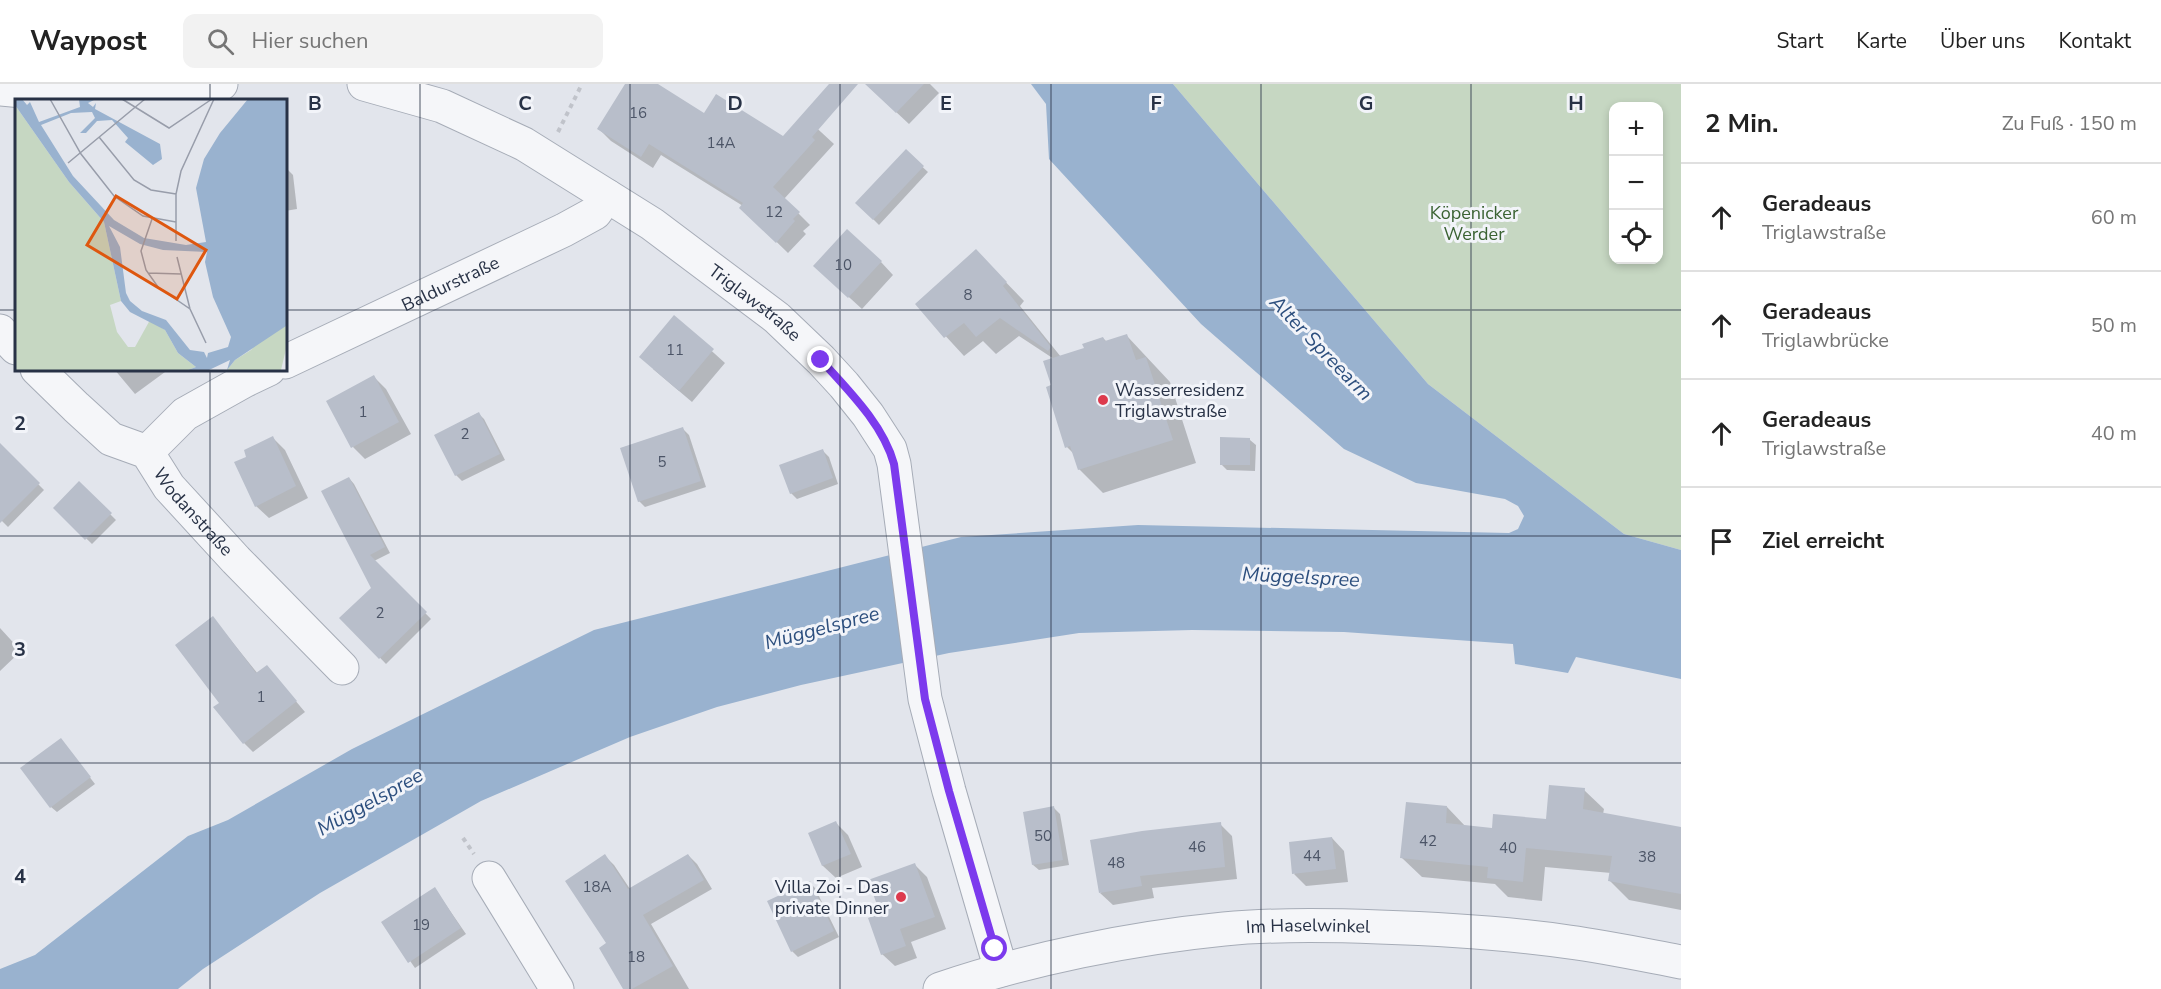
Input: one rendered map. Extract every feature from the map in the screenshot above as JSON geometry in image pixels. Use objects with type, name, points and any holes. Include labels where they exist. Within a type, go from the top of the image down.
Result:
[{"type":"street","points":[[0,89],[86,95],[141,93],[221,84]]},
{"type":"street","name":"Triglawstraße","points":[[364,84],[442,106],[524,144],[652,224],[777,318],[821,360],[868,415],[890,449],[894,464],[925,699],[1001,970]]},
{"type":"street","name":"Baldurstraße","points":[[286,362],[564,230],[596,213],[607,196]]},
{"type":"street","points":[[0,331],[15,347]]},
{"type":"street","name":"Wodanstraße","points":[[38,370],[111,439],[147,452],[169,488],[342,668]]},
{"type":"street","points":[[147,452],[186,414],[267,370]]},
{"type":"street","points":[[489,878],[557,989]]},
{"type":"street","name":"Im Haselwinkel","points":[[940,989],[1001,970],[1168,937],[1225,929],[1310,925],[1438,929],[1558,940],[1681,962]]},
{"type":"path","points":[[546,158],[582,84]]},
{"type":"green space","name":"Köpenicker Werder","points":[[1173,84],[1681,84],[1681,550],[1624,534],[1428,384]]},
{"type":"water","points":[[1031,84],[1173,84],[1428,384],[1624,534],[1681,550],[1681,679],[1576,657],[1568,673],[1515,664],[1513,644],[1344,632],[1192,630],[1079,633],[949,653],[801,685],[717,707],[630,737],[481,801],[320,893],[203,969],[178,989],[0,989],[0,969],[35,955],[188,836],[228,820],[352,749],[594,630],[961,537],[1138,525],[1509,533],[1518,529],[1524,516],[1518,506],[1505,499],[1416,483],[1344,449],[1201,324],[1049,159],[1046,104]]},
{"type":"building","points":[[625,84],[658,84],[704,113],[716,94],[783,136],[829,84],[858,84],[812,137],[815,140],[773,187],[800,212],[776,243],[739,208],[743,203],[649,144],[641,157],[597,129]]},
{"type":"building","points":[[865,84],[924,84],[896,113]]},
{"type":"building","points":[[906,149],[924,166],[873,220],[855,203]]},
{"type":"building","points":[[847,229],[882,261],[848,298],[813,266]]},
{"type":"building","points":[[976,249],[1007,282],[1003,286],[1051,347],[1048,351],[1000,318],[976,337],[964,323],[944,338],[915,304]]},
{"type":"building","points":[[674,315],[714,349],[679,391],[639,357]]},
{"type":"building","name":"Wasserresidenz Triglawstraße","points":[[1127,334],[1136,360],[1146,357],[1173,440],[1078,470],[1070,446],[1065,448],[1046,387],[1051,385],[1043,361],[1084,348],[1082,344],[1103,337],[1105,341]]},
{"type":"building","points":[[374,375],[399,422],[351,448],[326,401]]},
{"type":"building","points":[[479,412],[500,454],[455,476],[434,435]]},
{"type":"building","points":[[683,427],[701,481],[638,502],[620,448]]},
{"type":"building","points":[[273,436],[296,486],[255,507],[234,462],[246,457],[244,450]]},
{"type":"building","points":[[1220,437],[1250,438],[1250,465],[1220,465]]},
{"type":"building","points":[[0,443],[40,483],[0,523]]},
{"type":"building","points":[[823,449],[833,478],[790,494],[779,465]]},
{"type":"building","points":[[349,477],[385,547],[370,555],[427,612],[379,659],[339,618],[371,588],[321,491]]},
{"type":"building","points":[[79,481],[112,513],[85,540],[53,508]]},
{"type":"building","points":[[213,616],[256,673],[267,665],[297,701],[243,744],[213,707],[219,703],[175,645]]},
{"type":"building","points":[[61,738],[91,777],[50,808],[20,768]]},
{"type":"building","points":[[1549,785],[1585,788],[1583,809],[1681,827],[1681,894],[1608,881],[1612,856],[1526,848],[1523,882],[1487,878],[1488,867],[1400,858],[1406,802],[1447,806],[1446,823],[1492,828],[1493,814],[1546,819]]},
{"type":"building","points":[[1054,806],[1063,860],[1032,865],[1023,812]]},
{"type":"building","points":[[836,821],[851,854],[822,866],[808,833]]},
{"type":"building","points":[[1221,822],[1225,867],[1140,876],[1142,886],[1099,893],[1090,840],[1142,831]]},
{"type":"building","points":[[1332,837],[1336,869],[1292,874],[1289,842]]},
{"type":"building","points":[[605,854],[628,889],[688,854],[704,880],[643,915],[673,966],[632,989],[623,989],[599,948],[606,943],[565,881]]},
{"type":"building","name":"Villa Zoi - Das private Dinner","points":[[915,863],[935,917],[900,929],[906,946],[881,955],[868,918],[880,913],[868,880]]},
{"type":"building","points":[[810,881],[834,931],[791,952],[767,901]]},
{"type":"building","points":[[435,887],[461,928],[408,963],[381,922]]},
{"type":"place","name":"Wasserresidenz Triglawstraße","points":[[1103,400]]},
{"type":"place","name":"Villa Zoi - Das private Dinner","points":[[901,897]]},
{"type":"route","points":[[821,360],[868,415],[890,449],[894,464],[925,699],[995,949]]},
{"type":"water label","name":"Alter Spreearm","points":[[1321,348]]},
{"type":"water label","name":"Müggelspree","points":[[1301,577]]},
{"type":"water label","name":"Müggelspree","points":[[822,628]]},
{"type":"water label","name":"Müggelspree","points":[[370,802]]}]
